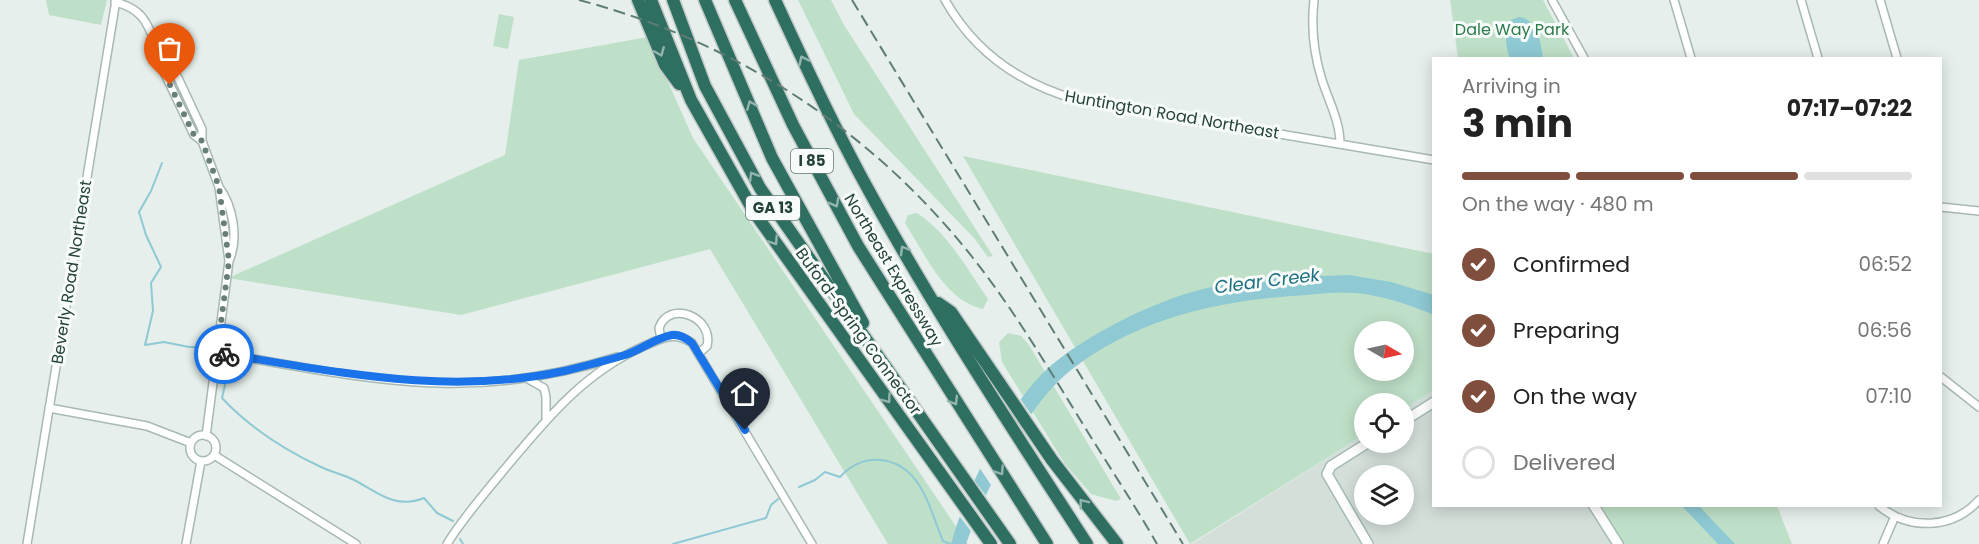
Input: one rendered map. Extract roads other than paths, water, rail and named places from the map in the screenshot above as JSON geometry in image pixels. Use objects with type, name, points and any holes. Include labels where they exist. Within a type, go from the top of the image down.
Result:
[{"type":"highway","points":[[638,0],[665,64],[691,100]]},
{"type":"highway","name":"Buford-Spring Connector","points":[[651,0],[691,100],[716,148],[760,221],[990,543]]},
{"type":"highway","name":"Buford-Spring Connector","points":[[673,0],[705,86],[742,159],[796,242],[1010,544]]},
{"type":"highway","points":[[705,0],[778,168],[837,279],[907,396]]},
{"type":"highway","name":"Northeast Expressway","points":[[735,0],[793,125],[858,246],[1047,544]]},
{"type":"highway","name":"Northeast Expressway","points":[[776,0],[818,93],[863,181],[991,397],[1087,544]]},
{"type":"highway","points":[[934,301],[951,312],[1052,460],[1118,544]]},
{"type":"street","name":"Huntington Road Northeast","points":[[945,0],[971,38],[997,63],[1019,78],[1049,92],[1078,100],[1432,160]]},
{"type":"street","points":[[1314,0],[1313,26],[1317,62],[1338,122],[1340,144]]},
{"type":"street","points":[[1552,0],[1583,57]]},
{"type":"street","points":[[1674,0],[1691,57]]},
{"type":"street","points":[[1801,0],[1818,57]]},
{"type":"street","points":[[1880,0],[1897,57]]},
{"type":"street","points":[[116,1],[138,11],[164,59],[172,65],[202,129],[202,141],[219,187],[229,261],[206,436]]},
{"type":"street","name":"Beverly Road Northeast","points":[[27,544],[116,1]]},
{"type":"street","points":[[1942,207],[1979,211]]},
{"type":"street","points":[[661,339],[659,328],[664,319],[677,314],[691,315],[702,323],[708,335],[707,346],[699,353]]},
{"type":"street","points":[[447,544],[463,520],[545,420],[581,385],[625,355],[672,335],[683,337],[692,343],[699,353],[812,544]]},
{"type":"street","points":[[217,353],[409,382],[466,383],[526,378],[625,355]]},
{"type":"street","points":[[526,378],[544,388],[547,408],[545,420]]},
{"type":"street","points":[[1942,378],[1979,407]]},
{"type":"street","points":[[1414,415],[1432,403]]},
{"type":"street","points":[[49,408],[139,424],[191,443]]},
{"type":"street","points":[[191,443],[197,437],[206,436],[214,442],[214,455]]},
{"type":"street","points":[[191,443],[193,456],[201,462]]},
{"type":"street","points":[[1354,451],[1331,466],[1327,471],[1328,478],[1368,544]]},
{"type":"street","points":[[201,462],[214,455]]},
{"type":"street","points":[[214,455],[356,544]]},
{"type":"street","points":[[186,544],[201,462]]},
{"type":"street","points":[[1880,507],[1894,516],[1922,524],[1941,522],[1960,516],[1979,500]]},
{"type":"street","points":[[1595,507],[1618,544]]},
{"type":"street","points":[[1883,544],[1894,516]]},
{"type":"water","points":[[1519,17],[1530,22],[1540,39],[1543,57],[1510,57],[1506,34],[1511,20]]},
{"type":"water","name":"Clear Creek","points":[[1349,275],[1391,282],[1432,294],[1432,314],[1406,304],[1365,294],[1323,293],[1262,299],[1204,309],[1148,326],[1121,338],[1071,370],[1038,404],[996,475],[966,544],[951,544],[966,501],[999,433],[1026,392],[1054,363],[1106,328],[1164,301],[1202,289],[1244,281]]},
{"type":"water","points":[[1683,507],[1700,507],[1735,544],[1718,544]]},
{"type":"waterway","points":[[162,163],[151,191],[139,212],[146,235],[161,267],[151,283],[153,311],[145,345],[164,342],[189,347],[209,347]]},
{"type":"waterway","points":[[224,374],[225,385],[222,398],[244,419],[281,445],[325,469],[352,479],[386,497],[404,502],[424,498],[437,513],[453,521]]},
{"type":"waterway","points":[[799,487],[815,480],[825,472],[840,477],[859,463],[870,460],[891,462],[911,475],[919,485],[943,541],[950,544]]},
{"type":"waterway","points":[[673,544],[766,518],[771,505],[778,499]]},
{"type":"waterway","points":[[460,539],[463,544]]},
{"type":"railway","points":[[579,0],[637,18],[692,40],[746,66],[797,97],[846,131],[891,170],[934,212],[973,258],[1002,298],[1043,359],[1157,544]]},
{"type":"railway","points":[[852,0],[1183,544]]},
{"type":"park label","name":"Dale Way Park","points":[[1512,29]]}]
